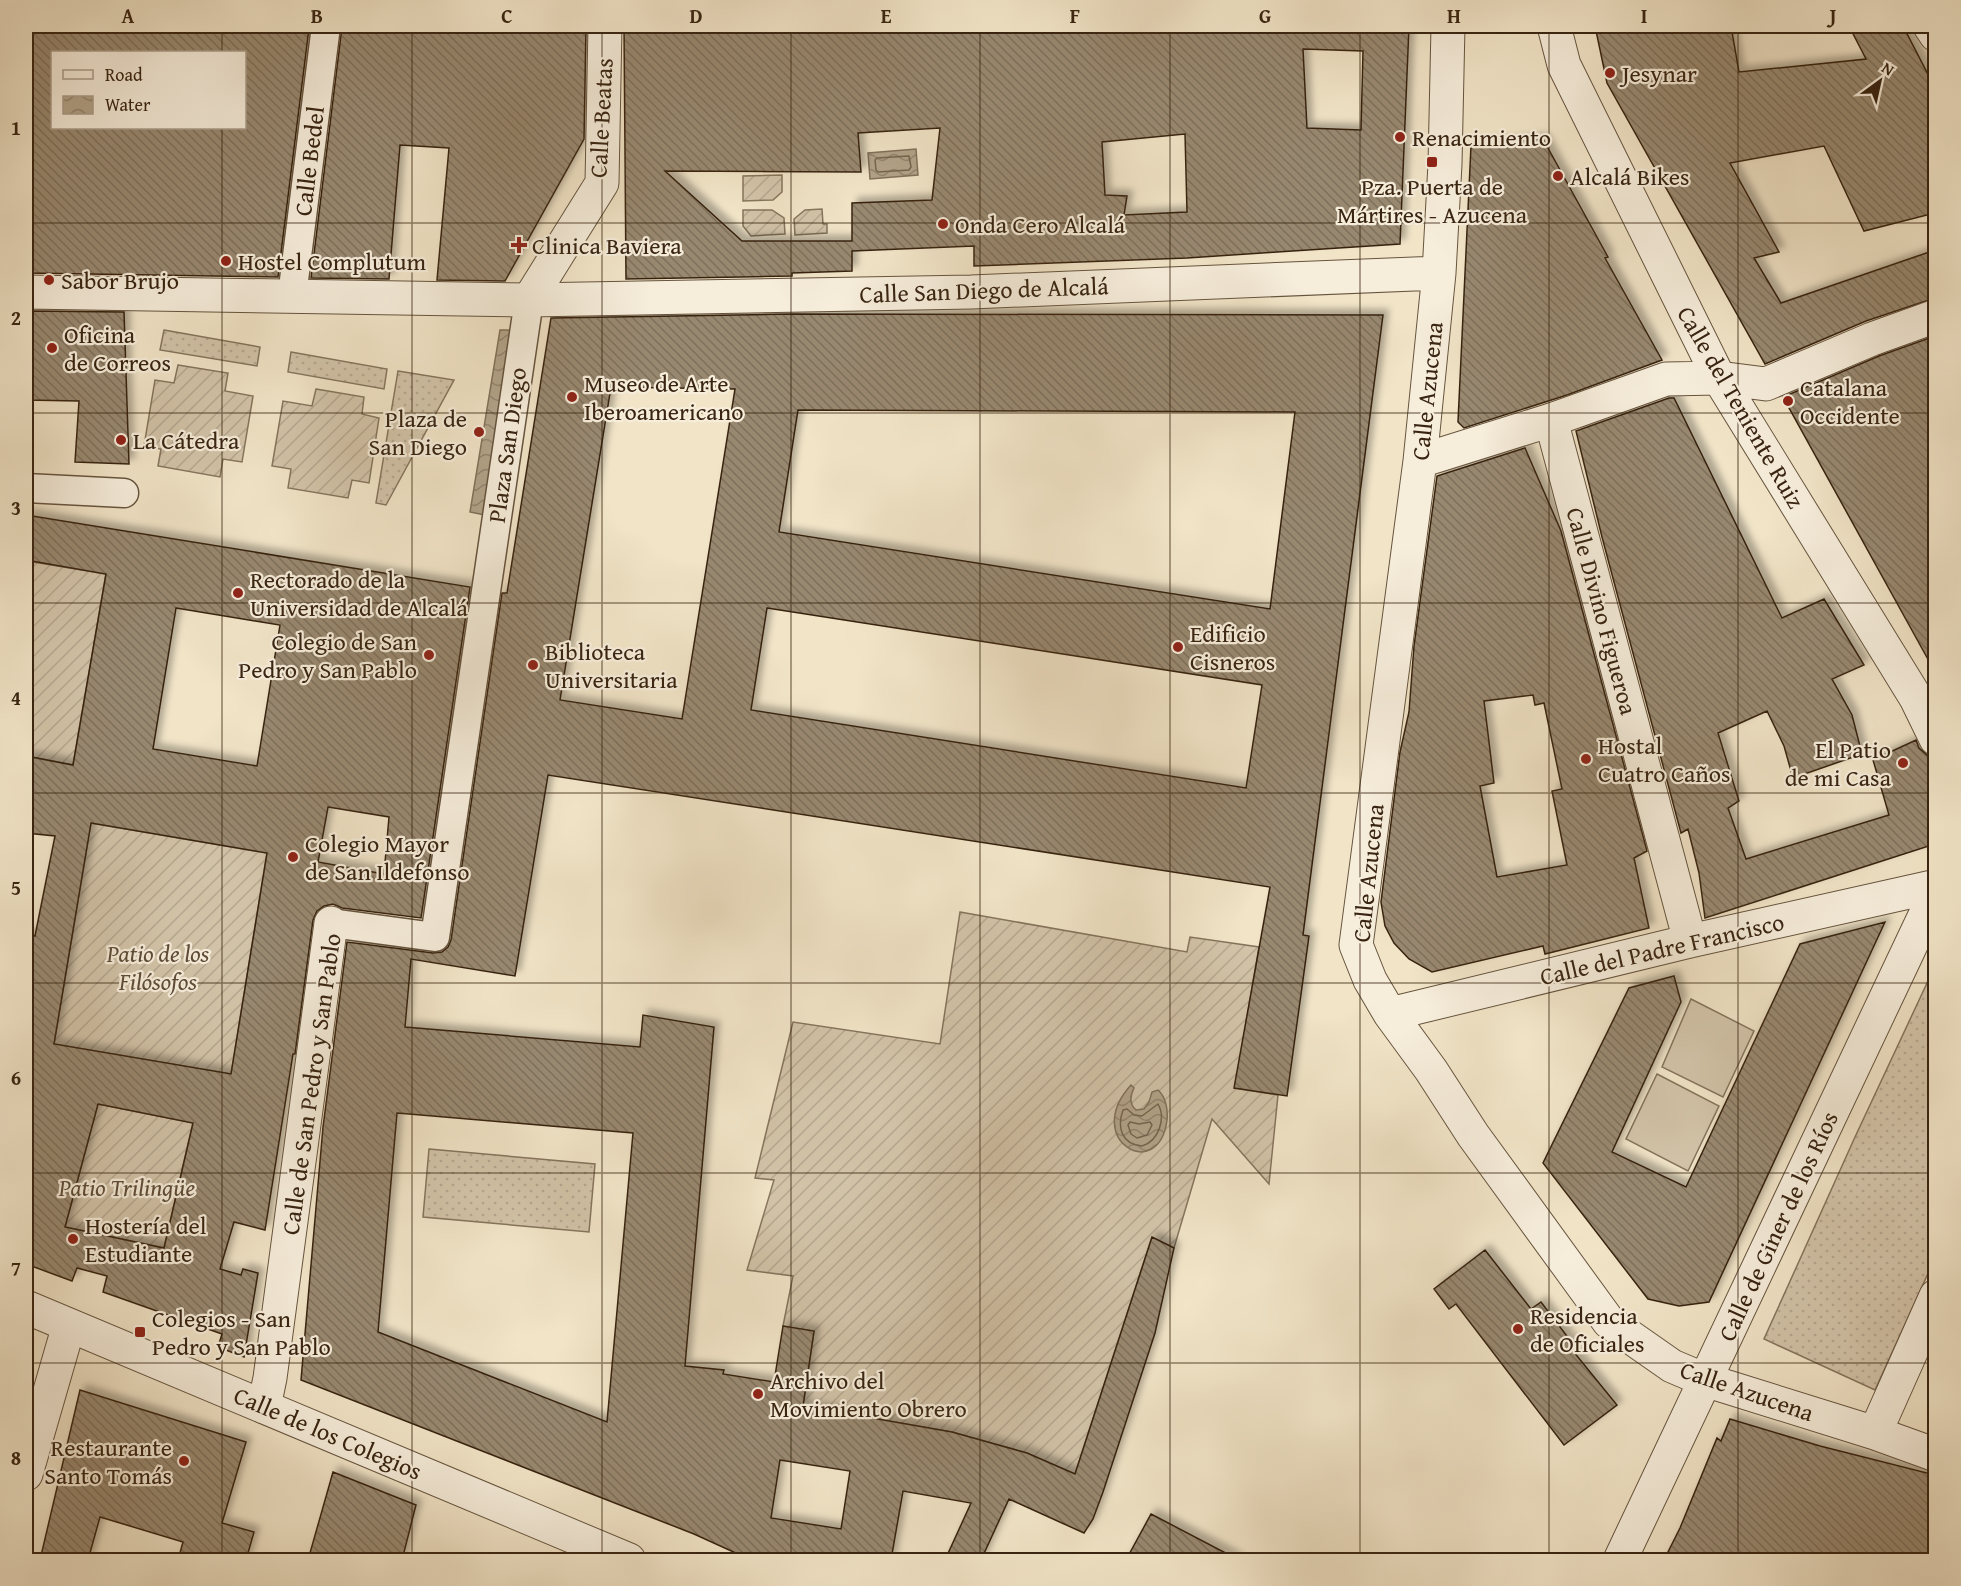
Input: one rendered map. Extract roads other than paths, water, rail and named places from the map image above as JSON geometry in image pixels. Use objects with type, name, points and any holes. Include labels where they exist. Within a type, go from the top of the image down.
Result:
[{"type":"street","name":"Calle Bedel","points":[[292,296],[326,26]]},
{"type":"street","name":"Calle Beatas","points":[[529,300],[602,183],[605,26]]},
{"type":"street","name":"Calle Azucena","points":[[1448,26],[1445,164],[1439,273],[1420,461],[1356,945],[1370,980],[1390,1014],[1431,1070],[1473,1135],[1609,1322],[1672,1366],[1705,1380],[1875,1433],[1935,1455]]},
{"type":"street","name":"Calle del Teniente Ruiz","points":[[1554,26],[1564,65],[1719,378],[1916,698],[1935,739]]},
{"type":"street","points":[[1930,26],[1935,35]]},
{"type":"street","name":"Calle San Diego de Alcalá","points":[[529,300],[971,292],[1439,273]]},
{"type":"street","points":[[26,292],[529,300]]},
{"type":"street","name":"Plaza San Diego","points":[[486,590],[529,300]]},
{"type":"street","points":[[1420,461],[1551,420],[1666,379],[1719,378],[1766,384],[1872,339],[1935,316]]},
{"type":"street","name":"Calle Divino Figueroa","points":[[1551,420],[1690,941]]},
{"type":"street","points":[[26,488],[124,493]]},
{"type":"street","name":"Calle de San Pedro y San Pablo","points":[[264,1407],[272,1367],[331,923],[435,937],[486,590]]},
{"type":"street","name":"Calle del Padre Francisco","points":[[1390,1014],[1690,941],[1935,886]]},
{"type":"street","name":"Calle de Giner de los Ríos","points":[[1620,1560],[1935,892]]},
{"type":"street","points":[[1875,1433],[1935,1296]]},
{"type":"street","name":"Calle de los Colegios","points":[[26,1307],[629,1560]]},
{"type":"street","points":[[26,1474],[69,1325]]},
{"type":"water","points":[[916,149],[918,175],[870,179],[868,153]]},
{"type":"water","points":[[500,330],[514,330],[485,515],[470,512]]},
{"type":"water","points":[[1131,1085],[1134,1088],[1131,1103],[1136,1110],[1144,1109],[1152,1092],[1158,1090],[1163,1096],[1167,1112],[1161,1139],[1151,1149],[1139,1152],[1127,1147],[1118,1137],[1114,1123],[1118,1105]]},
{"type":"place","name":"Jesynar","points":[[1610,73]]},
{"type":"place","name":"Renacimiento","points":[[1400,137]]},
{"type":"place","name":"Pza. Puerta de Mártires - Azucena","points":[[1432,162]]},
{"type":"place","name":"Alcalá Bikes","points":[[1558,176]]},
{"type":"place","name":"Onda Cero Alcalá","points":[[943,224]]},
{"type":"place","name":"Clinica Baviera","points":[[519,245]]},
{"type":"place","name":"Hostel Complutum","points":[[226,261]]},
{"type":"place","name":"Sabor Brujo","points":[[49,280]]},
{"type":"place","name":"Oficina de Correos","points":[[52,348]]},
{"type":"place","name":"Museo de Arte Iberoamericano","points":[[572,397]]},
{"type":"place","name":"Catalana Occidente","points":[[1788,401]]},
{"type":"place","name":"Plaza de San Diego","points":[[479,432]]},
{"type":"place","name":"La Cátedra","points":[[121,440]]},
{"type":"place","name":"Rectorado de la Universidad de Alcalá","points":[[238,593]]},
{"type":"place","name":"Edificio Cisneros","points":[[1178,647]]},
{"type":"place","name":"Colegio de San Pedro y San Pablo","points":[[429,655]]},
{"type":"place","name":"Biblioteca Universitaria","points":[[533,665]]},
{"type":"place","name":"Hostal Cuatro Caños","points":[[1586,759]]},
{"type":"place","name":"El Patio de mi Casa","points":[[1903,763]]},
{"type":"place","name":"Colegio Mayor de San Ildefonso","points":[[293,857]]},
{"type":"place","name":"Hostería del Estudiante","points":[[73,1239]]},
{"type":"place","name":"Residencia de Oficiales","points":[[1518,1329]]},
{"type":"place","name":"Colegios - San Pedro y San Pablo","points":[[140,1332]]},
{"type":"place","name":"Archivo del Movimiento Obrero","points":[[758,1394]]},
{"type":"place","name":"Restaurante Santo Tomás","points":[[184,1461]]},
{"type":"park label","name":"Patio de los Filósofos","points":[[158,967]]},
{"type":"park label","name":"Patio Trilingüe","points":[[127,1187]]}]
